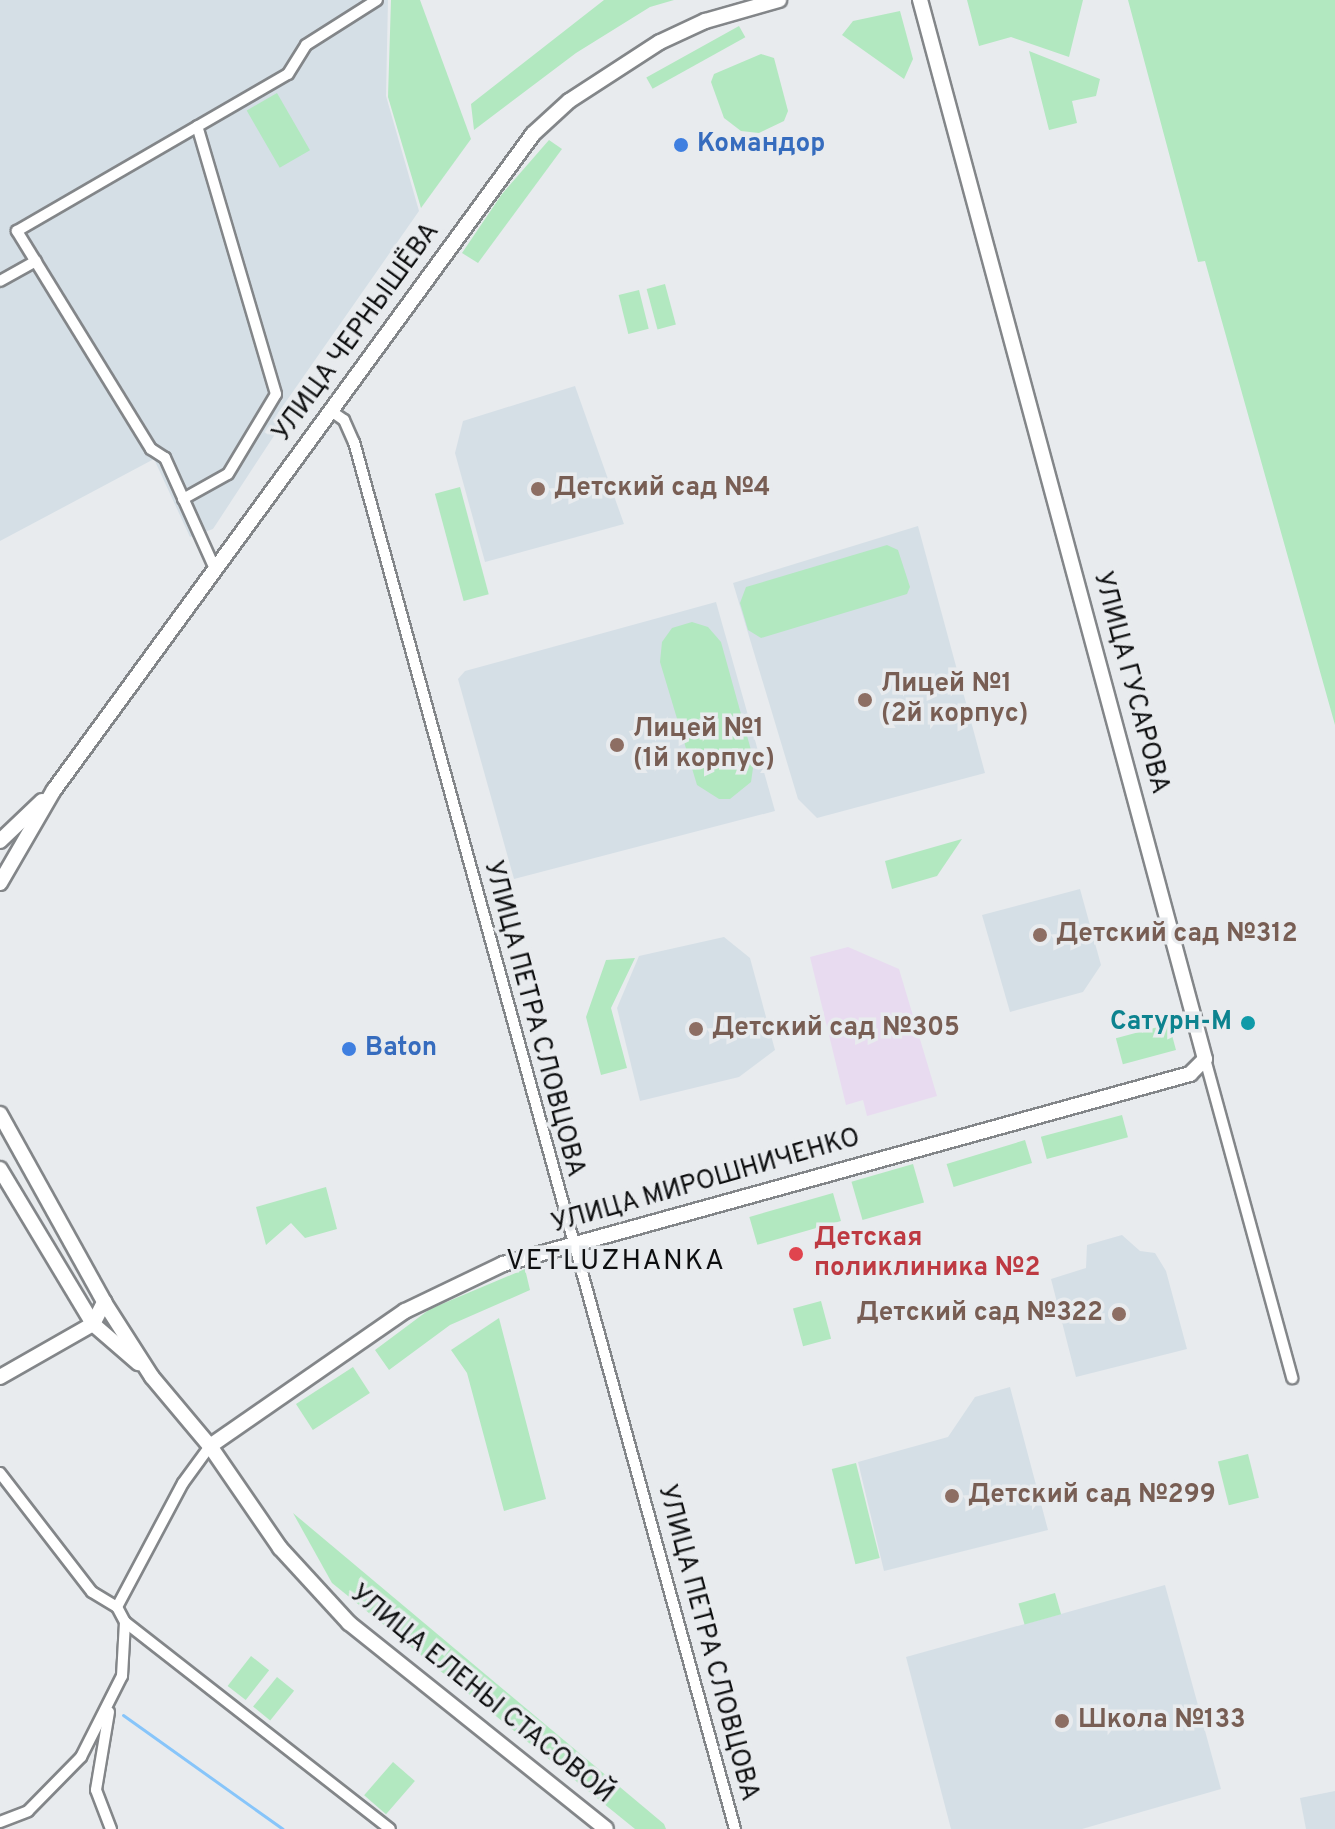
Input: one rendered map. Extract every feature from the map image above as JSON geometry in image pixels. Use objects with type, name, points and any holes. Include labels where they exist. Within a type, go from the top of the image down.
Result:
[{"type":"street","points":[[215,569],[165,458],[151,449],[17,231],[288,74],[306,45],[377,0]]},
{"type":"street","name":"УЛИЦА ЧЕРНЫШЁВА","points":[[0,882],[54,790],[533,134],[569,101],[660,42],[705,21],[779,0]]},
{"type":"street","name":"УЛИЦА ГУСАРОВА","points":[[920,0],[1292,1378]]},
{"type":"street","points":[[183,499],[228,474],[276,394],[197,126]]},
{"type":"street","points":[[0,281],[36,261]]},
{"type":"street","name":"УЛИЦА ПЕТРА СЛОВЦОВА","points":[[331,411],[344,420],[354,442],[735,1829]]},
{"type":"street","name":"УЛИЦА ЧЕРНЫШЁВА","points":[[0,841],[54,790]]},
{"type":"street","name":"УЛИЦА ЧЕРНЫШЁВА","points":[[0,870],[0,882]]},
{"type":"street","name":"УЛИЦА МИРОШНИЧЕНКО","points":[[210,1446],[405,1311],[475,1275],[572,1244],[1190,1074],[1205,1059]]},
{"type":"street","name":"УЛИЦА ЕЛЕНЫ СТАСОВОЙ","points":[[0,1114],[104,1302],[152,1377],[210,1446],[280,1548],[349,1623],[606,1829]]},
{"type":"street","name":"УЛИЦА ЕЛЕНЫ СТАСОВОЙ","points":[[0,1169],[93,1324],[152,1377]]},
{"type":"street","points":[[0,1377],[93,1324],[104,1302]]},
{"type":"street","points":[[117,1607],[183,1483],[210,1446]]},
{"type":"street","points":[[0,1473],[92,1592],[117,1607],[125,1622],[390,1829]]},
{"type":"street","points":[[111,1829],[96,1798],[110,1703],[127,1651],[125,1622]]},
{"type":"street","points":[[0,1822],[28,1811],[81,1757],[110,1703]]},
{"type":"shaded area","points":[[0,0],[388,0],[386,96],[419,211],[278,413],[285,419],[213,529],[190,537],[154,459],[0,541]]},
{"type":"shaded area","name":"Детский сад №4","points":[[575,386],[624,524],[485,562],[455,453],[463,421]]},
{"type":"shaded area","name":"Лицей №1 (2й корпус)","points":[[918,526],[985,773],[817,818],[798,799],[733,583]]},
{"type":"shaded area","name":"Лицей №1 (1й корпус)","points":[[716,602],[775,811],[514,879],[458,679],[465,671]]},
{"type":"shaded area","name":"Детский сад №312","points":[[1080,889],[1101,965],[1083,992],[1010,1012],[982,915]]},
{"type":"shaded area","name":"Детский сад №305","points":[[724,937],[750,958],[775,1050],[739,1077],[640,1101],[617,1008],[639,956]]},
{"type":"shaded area","points":[[848,947],[899,969],[937,1096],[867,1116],[863,1100],[846,1105],[810,957]]},
{"type":"shaded area","name":"Детский сад №322","points":[[1122,1235],[1140,1251],[1155,1253],[1166,1271],[1187,1349],[1076,1377],[1051,1279],[1086,1268],[1087,1245]]},
{"type":"shaded area","name":"Детский сад №299","points":[[1010,1387],[1048,1530],[884,1571],[858,1462],[948,1437],[975,1397]]},
{"type":"shaded area","name":"Школа №133","points":[[1165,1585],[1221,1789],[1082,1829],[951,1829],[906,1657]]},
{"type":"shaded area","points":[[1335,1791],[1335,1829],[1306,1829],[1300,1798]]},
{"type":"green space","points":[[391,0],[420,0],[471,139],[421,208],[388,97]]},
{"type":"green space","points":[[604,0],[674,0],[650,7],[576,53],[474,130],[471,104]]},
{"type":"green space","points":[[967,0],[1083,0],[1069,57],[1011,37],[979,46]]},
{"type":"green space","points":[[1128,0],[1335,0],[1335,725],[1205,261],[1198,262]]},
{"type":"green space","points":[[900,11],[913,59],[904,79],[842,35],[853,21]]},
{"type":"green space","points":[[739,26],[745,37],[653,89],[646,77]]},
{"type":"green space","points":[[1029,51],[1100,79],[1096,96],[1072,101],[1077,123],[1049,130]]},
{"type":"green space","points":[[761,54],[774,58],[788,111],[784,121],[759,133],[741,131],[724,118],[711,82],[714,74]]},
{"type":"green space","points":[[277,93],[310,150],[280,168],[247,110]]},
{"type":"green space","points":[[549,140],[562,149],[478,263],[462,253],[502,194]]},
{"type":"green space","points":[[665,284],[676,325],[658,329],[647,289]]},
{"type":"green space","points":[[639,290],[649,329],[628,334],[619,295]]},
{"type":"green space","points":[[460,487],[489,594],[464,601],[435,494]]},
{"type":"green space","points":[[887,545],[898,550],[910,587],[907,594],[761,638],[748,630],[740,603],[746,587]]},
{"type":"green space","points":[[692,622],[708,627],[721,642],[754,761],[751,782],[730,799],[719,799],[697,785],[660,662],[662,642],[672,628]]},
{"type":"green space","points":[[962,839],[937,876],[892,889],[885,861]]},
{"type":"green space","points":[[635,958],[611,1008],[627,1068],[601,1075],[586,1017],[606,960]]},
{"type":"green space","points":[[1169,1024],[1176,1050],[1123,1064],[1116,1038]]},
{"type":"green space","points":[[1122,1115],[1128,1137],[1047,1159],[1041,1137]]},
{"type":"green space","points":[[1025,1140],[1032,1163],[954,1187],[947,1164]]},
{"type":"green space","points":[[913,1164],[924,1202],[863,1220],[851,1182]]},
{"type":"green space","points":[[326,1187],[337,1229],[305,1238],[291,1223],[266,1245],[256,1207]]},
{"type":"green space","points":[[833,1193],[841,1221],[757,1245],[749,1217]]},
{"type":"green space","points":[[525,1269],[530,1290],[450,1325],[389,1370],[375,1350],[430,1309]]},
{"type":"green space","points":[[821,1301],[831,1339],[803,1346],[793,1309]]},
{"type":"green space","points":[[499,1318],[546,1499],[504,1511],[467,1373],[451,1350]]},
{"type":"green space","points":[[353,1367],[370,1393],[313,1430],[296,1404]]},
{"type":"green space","points":[[1248,1454],[1259,1498],[1229,1505],[1218,1461]]},
{"type":"green space","points":[[856,1463],[880,1558],[855,1564],[832,1469]]},
{"type":"green space","points":[[293,1513],[664,1824],[666,1829],[635,1829],[332,1583]]},
{"type":"green space","points":[[1055,1593],[1061,1614],[1025,1625],[1018,1603]]},
{"type":"green space","points":[[251,1656],[269,1670],[246,1700],[228,1686]]},
{"type":"green space","points":[[277,1677],[294,1691],[270,1720],[253,1707]]},
{"type":"green space","points":[[393,1762],[415,1781],[386,1814],[364,1795]]},
{"type":"waterway","points":[[123,1715],[283,1829]]},
{"type":"place","name":"Командор","points":[[681,145]]},
{"type":"place","name":"Детский сад №4","points":[[538,489]]},
{"type":"place","name":"Лицей №1 (2й корпус)","points":[[865,700]]},
{"type":"place","name":"Лицей №1 (1й корпус)","points":[[617,745]]},
{"type":"place","name":"Детский сад №312","points":[[1040,935]]},
{"type":"place","name":"Сатурн-М","points":[[1248,1023]]},
{"type":"place","name":"Детский сад №305","points":[[696,1029]]},
{"type":"place","name":"Baton","points":[[349,1049]]},
{"type":"place","name":"Детская поликлиника №2","points":[[796,1254]]},
{"type":"place","name":"Детский сад №322","points":[[1119,1314]]},
{"type":"place","name":"Детский сад №299","points":[[952,1496]]},
{"type":"place","name":"Школа №133","points":[[1062,1721]]},
{"type":"district","name":"VETLUZHANKA","points":[[616,1262]]}]
